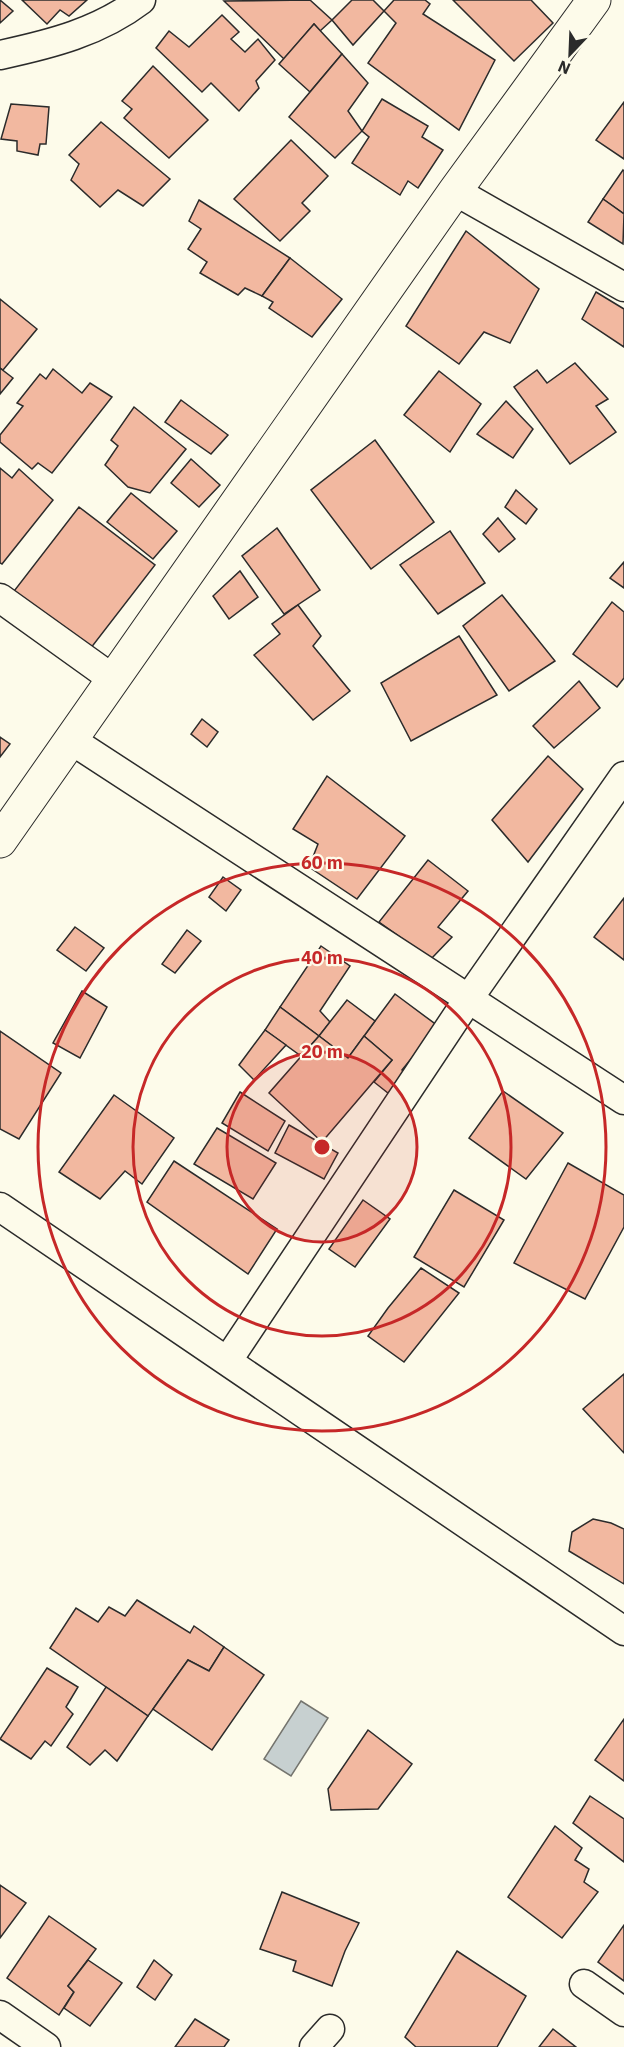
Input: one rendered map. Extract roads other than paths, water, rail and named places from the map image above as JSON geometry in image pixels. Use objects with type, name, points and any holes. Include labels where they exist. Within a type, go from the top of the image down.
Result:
[{"type":"street","points":[[0,55],[90,31],[141,0]]},
{"type":"street","points":[[0,841],[455,191],[594,0]]},
{"type":"street","points":[[455,191],[624,287]]},
{"type":"street","points":[[0,598],[113,679]]},
{"type":"street","points":[[71,740],[624,1100]]},
{"type":"street","points":[[228,1360],[469,998],[624,776]]},
{"type":"street","points":[[0,1207],[624,1631]]},
{"type":"street","points":[[584,1984],[624,2012]]},
{"type":"street","points":[[0,2015],[46,2047]]}]
